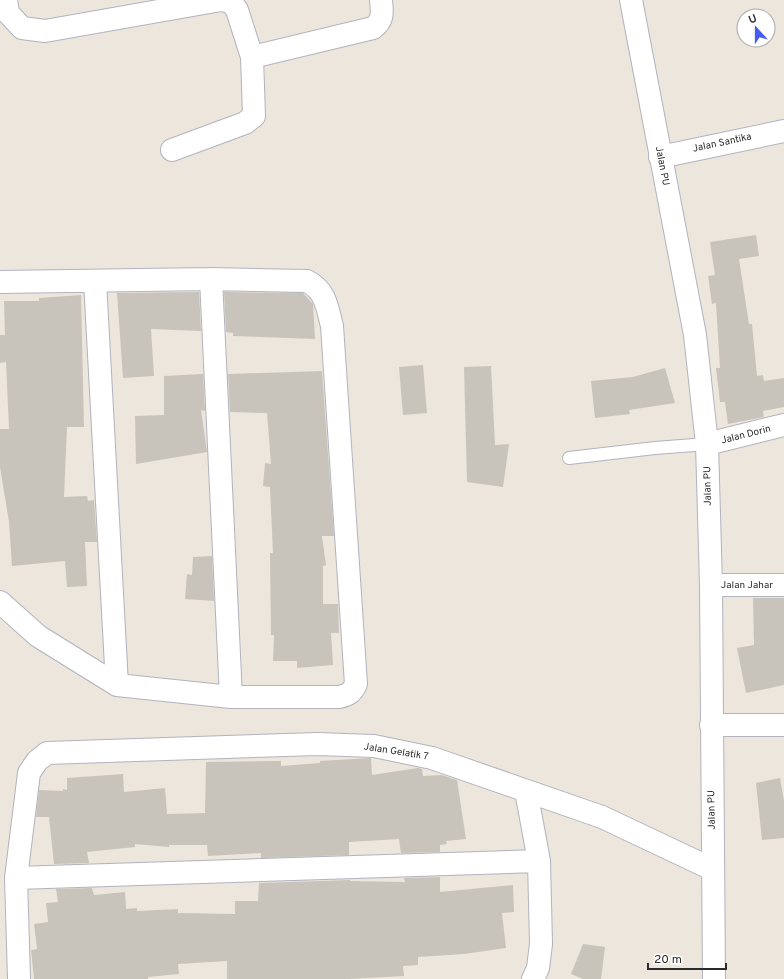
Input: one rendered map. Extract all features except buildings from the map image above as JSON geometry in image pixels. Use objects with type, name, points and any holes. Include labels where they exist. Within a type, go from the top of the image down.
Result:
[{"type":"street","points":[[6,0],[8,13],[22,28],[45,32],[221,0],[231,2],[237,10],[252,57],[254,116],[245,123],[172,150]]},
{"type":"street","points":[[252,57],[373,28],[379,23],[382,15],[381,0]]},
{"type":"street","name":"Jalan PU","points":[[631,0],[694,334],[707,444],[711,585],[714,979]]},
{"type":"street","name":"Jalan Santika","points":[[660,157],[784,131]]},
{"type":"street","points":[[211,279],[231,697]]},
{"type":"street","points":[[0,282],[211,279],[307,281],[316,286],[323,294],[332,326],[356,684],[353,691],[348,695],[339,697],[231,697],[117,685],[38,636],[0,602]]},
{"type":"street","points":[[95,281],[117,685]]},
{"type":"street","name":"Jalan Dorin","points":[[707,444],[784,425]]},
{"type":"street","name":"Jalan Jahar","points":[[711,585],[784,585]]},
{"type":"street","points":[[711,725],[784,725]]},
{"type":"street","name":"Jalan Gelatik 7","points":[[16,878],[29,773],[37,761],[47,753],[317,744],[374,746],[432,758],[602,817],[712,869]]},
{"type":"street","points":[[526,791],[539,861],[541,944],[538,968],[533,979]]},
{"type":"street","points":[[19,979],[9,940],[16,878],[539,861]]},
{"type":"lane","points":[[569,458],[655,448],[707,444]]}]
